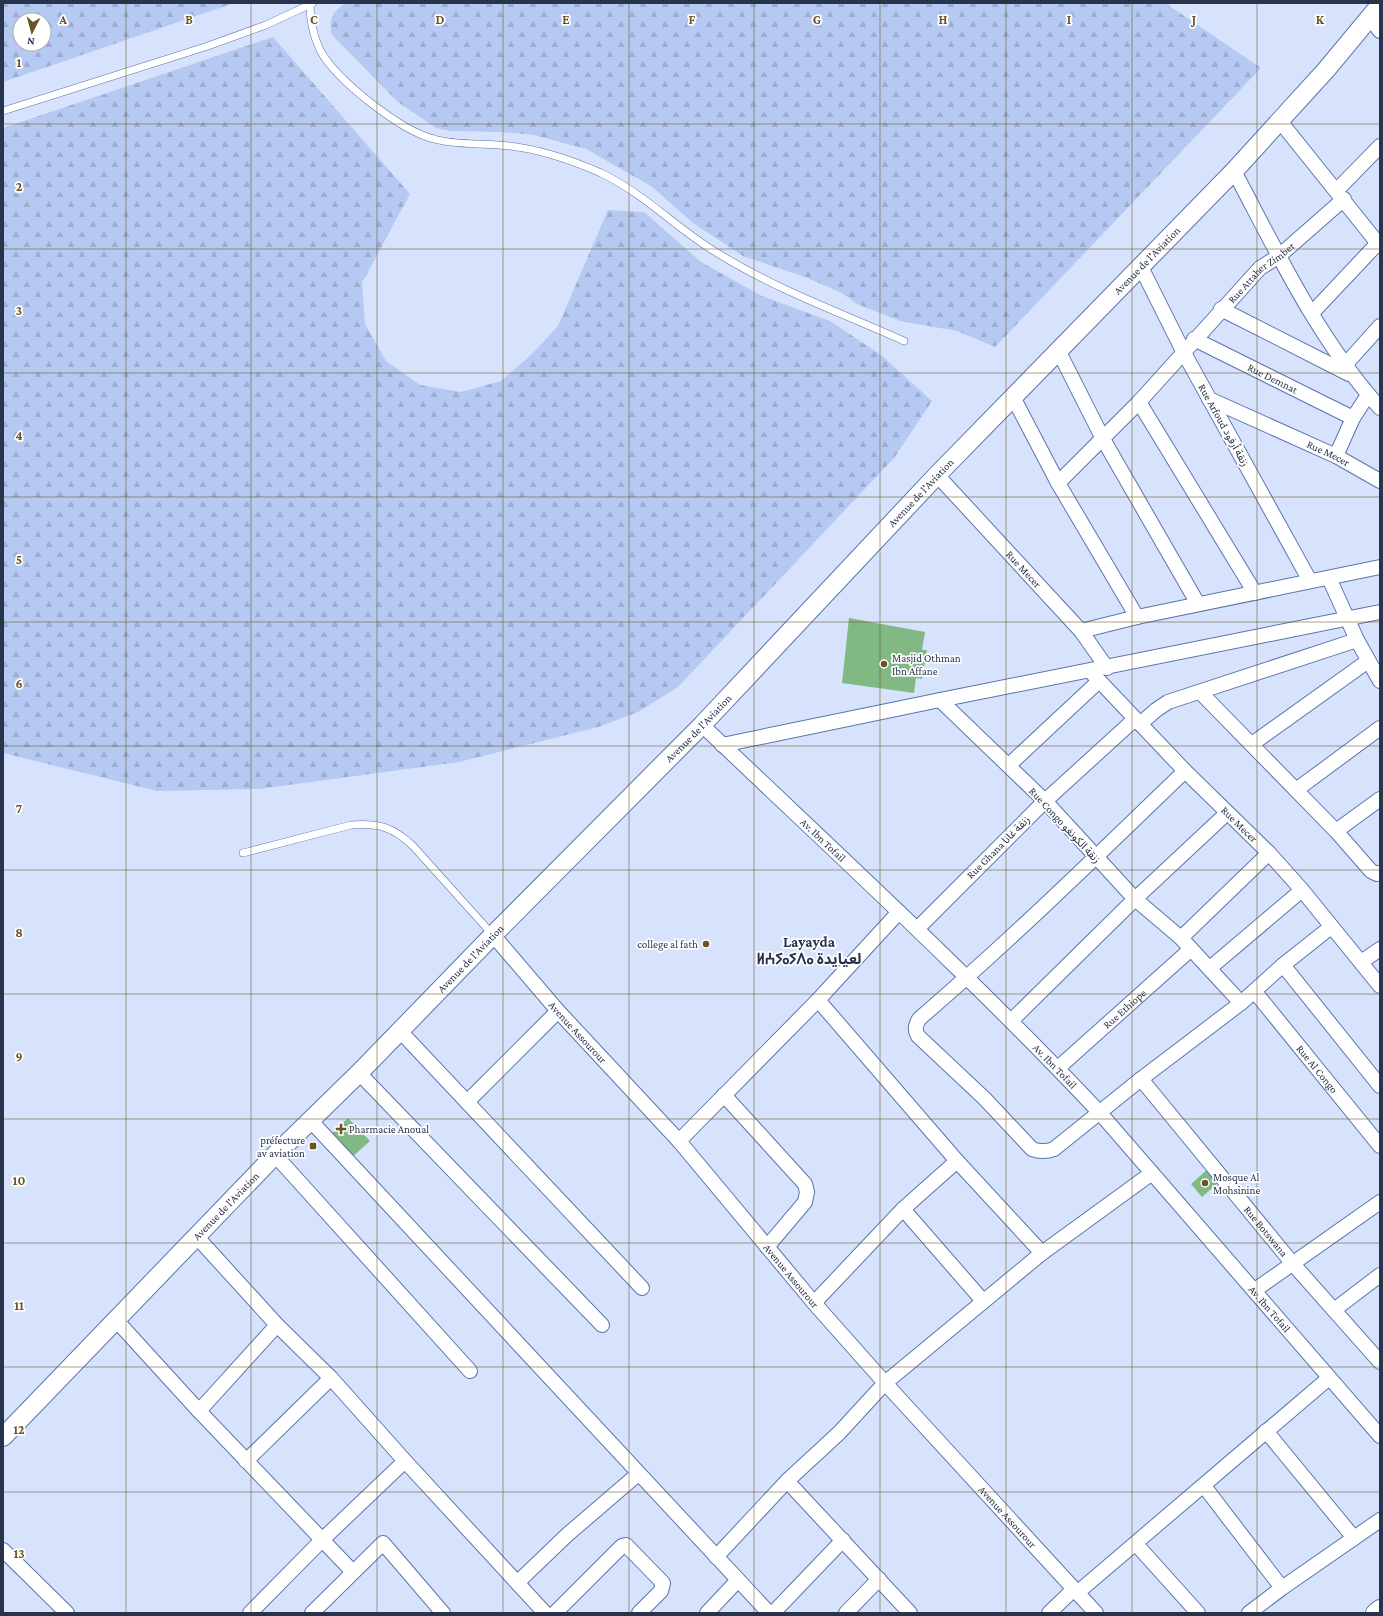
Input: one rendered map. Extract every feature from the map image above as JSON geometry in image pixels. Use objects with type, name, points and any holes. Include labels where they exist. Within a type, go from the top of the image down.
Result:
[{"type":"street","name":"Avenue de l'Aviation","points":[[3,1437],[275,1155],[359,1073],[492,935],[702,725],[937,475],[1234,171],[1326,70],[1377,18]]},
{"type":"street","points":[[1280,120],[1378,239],[1312,313]]},
{"type":"street","name":"Rue Attaher Zimber","points":[[1058,483],[1139,402],[1184,353],[1194,339],[1221,309],[1260,268],[1279,256],[1341,194],[1380,146]]},
{"type":"street","points":[[1234,171],[1279,256],[1312,313],[1348,370],[1380,408]]},
{"type":"street","name":"Rue Arfoud زنقة أرفود","points":[[1141,267],[1184,353],[1310,582]]},
{"type":"street","points":[[1221,309],[1348,370]]},
{"type":"street","points":[[1348,370],[1380,326]]},
{"type":"street","name":"Rue Demnat","points":[[1194,339],[1352,418]]},
{"type":"street","points":[[1058,350],[1103,439],[1198,604]]},
{"type":"street","points":[[1336,456],[1352,418],[1368,395]]},
{"type":"street","points":[[1013,397],[1058,483],[1137,617]]},
{"type":"street","name":"Rue Mecer","points":[[1209,399],[1336,456],[1380,481]]},
{"type":"street","points":[[1139,402],[1255,593]]},
{"type":"street","name":"Rue Mecer","points":[[937,475],[1081,632],[1107,668]]},
{"type":"street","points":[[1081,632],[1137,617],[1380,567]]},
{"type":"street","points":[[1329,578],[1357,640],[1380,681]]},
{"type":"street","points":[[1009,765],[1095,676],[1107,668],[1380,612]]},
{"type":"street","name":"Rue Ghana زنقة غانا","points":[[917,929],[1045,801],[1137,721],[1168,702],[1357,640]]},
{"type":"street","points":[[1252,744],[1368,661]]},
{"type":"street","points":[[722,745],[940,700],[1095,676]]},
{"type":"street","name":"Rue Mecer","points":[[1095,676],[1185,771],[1269,853],[1302,890],[1380,986]]},
{"type":"street","points":[[1200,692],[1336,831],[1374,873],[1380,873]]},
{"type":"street","name":"Rue Congo زنقة الكونغو","points":[[940,700],[1045,801],[1096,858],[1135,898],[1181,938],[1241,1003]]},
{"type":"street","name":"Av. Ibn Tofail","points":[[702,725],[917,929],[1058,1068],[1100,1113],[1255,1290],[1380,1436]]},
{"type":"street","points":[[1296,790],[1380,728]]},
{"type":"street","points":[[1185,771],[1096,858],[967,978],[919,1019],[916,1025],[918,1036],[985,1099],[1032,1149],[1040,1152],[1054,1149],[1141,1079],[1255,992],[1283,966],[1331,927]]},
{"type":"street","points":[[1336,831],[1380,799]]},
{"type":"street","points":[[1011,1021],[1135,898],[1227,813]]},
{"type":"street","points":[[1181,938],[1269,853]]},
{"type":"street","points":[[1210,968],[1302,890]]},
{"type":"street","points":[[679,1141],[818,1000],[899,912]]},
{"type":"street","name":"Avenue Assourour","points":[[492,935],[558,1012],[679,1141],[767,1247],[885,1383],[1096,1613]]},
{"type":"street","name":"Rue Ethiope","points":[[1058,1068],[1191,949]]},
{"type":"street","points":[[1361,962],[1380,949]]},
{"type":"street","points":[[1283,966],[1380,1086]]},
{"type":"street","name":"Rue Al Congo","points":[[1255,992],[1380,1146]]},
{"type":"street","points":[[818,1000],[958,1161],[1042,1253]]},
{"type":"street","points":[[467,1102],[558,1012]]},
{"type":"street","points":[[400,1031],[642,1288]]},
{"type":"street","points":[[359,1073],[602,1325]]},
{"type":"street","name":"Rue Botswana","points":[[1141,1079],[1293,1264],[1380,1362]]},
{"type":"street","points":[[724,1095],[805,1184],[807,1192],[805,1202],[767,1247]]},
{"type":"street","points":[[310,1120],[769,1613]]},
{"type":"street","points":[[275,1155],[470,1371]]},
{"type":"street","points":[[814,1302],[903,1209],[958,1161]]},
{"type":"street","points":[[716,1557],[787,1481],[839,1433],[885,1383],[1042,1253],[1152,1173]]},
{"type":"street","points":[[1255,1290],[1380,1202]]},
{"type":"street","points":[[903,1209],[983,1301]]},
{"type":"street","points":[[196,1236],[277,1325],[331,1378],[495,1560],[518,1582],[545,1613]]},
{"type":"street","points":[[1334,1310],[1380,1275]]},
{"type":"street","points":[[116,1320],[199,1411],[352,1572]]},
{"type":"street","points":[[199,1411],[277,1325]]},
{"type":"street","points":[[246,1461],[331,1378]]},
{"type":"street","points":[[1048,1613],[1136,1544],[1329,1378]]},
{"type":"street","points":[[1266,1431],[1354,1538]]},
{"type":"street","points":[[250,1613],[322,1540],[405,1461]]},
{"type":"street","points":[[518,1582],[567,1536],[638,1474]]},
{"type":"street","points":[[787,1481],[910,1613]]},
{"type":"street","points":[[1204,1486],[1282,1588]]},
{"type":"street","points":[[1249,1613],[1282,1588],[1380,1520]]},
{"type":"street","points":[[773,1613],[843,1540]]},
{"type":"street","points":[[312,1613],[383,1543],[440,1612]]},
{"type":"street","points":[[1136,1544],[1198,1613]]},
{"type":"street","points":[[555,1613],[622,1546],[626,1545],[663,1583],[661,1591],[639,1613]]},
{"type":"street","points":[[3,1550],[67,1613]]},
{"type":"street","points":[[846,1613],[879,1579]]},
{"type":"street","points":[[708,1613],[738,1580]]},
{"type":"street","points":[[1375,1613],[1380,1609]]},
{"type":"lane","points":[[3,111],[208,46],[266,25],[311,4],[310,17],[316,40],[328,61],[335,70],[382,111],[406,128],[419,134],[445,142],[500,145],[528,149],[555,156],[588,168],[623,185],[643,197],[711,250],[737,265],[764,279],[904,341]]},
{"type":"lane","points":[[243,853],[351,825],[368,824],[385,827],[401,835],[413,846],[492,935]]},
{"type":"green space","points":[[3,3],[234,3],[3,82]]},
{"type":"green space","points":[[346,3],[1165,3],[1261,68],[995,347],[957,331],[900,321],[857,304],[842,293],[805,277],[743,256],[693,223],[651,186],[586,149],[534,135],[502,132],[451,131],[436,128],[398,102],[332,35],[332,16],[337,9]]},
{"type":"green space","points":[[273,37],[410,194],[362,283],[365,324],[386,361],[420,385],[461,392],[501,381],[532,354],[558,326],[608,210],[644,212],[701,262],[762,296],[830,321],[881,355],[932,401],[894,458],[678,687],[638,712],[598,727],[459,762],[259,789],[157,791],[3,753],[3,128]]},
{"type":"building","name":"Masjid Othman Ibn Affane","points":[[849,618],[925,632],[922,650],[927,650],[922,679],[916,678],[914,693],[842,683]]},
{"type":"building","points":[[348,1118],[370,1141],[350,1159],[328,1137]]},
{"type":"building","name":"Mosque Al Mohsinine","points":[[1209,1168],[1220,1181],[1202,1197],[1191,1184]]},
{"type":"place","name":"Masjid Othman Ibn Affane","points":[[884,664]]},
{"type":"place","name":"college al fath","points":[[706,944]]},
{"type":"place","name":"Pharmacie Anoual","points":[[341,1129]]},
{"type":"place","name":"préfecture av aviation","points":[[313,1146]]},
{"type":"place","name":"Mosque Al Mohsinine","points":[[1205,1183]]},
{"type":"district","name":"Layayda ⵍⵄⵢⴰⵢⴷⴰ لعيايدة","points":[[809,950]]}]
